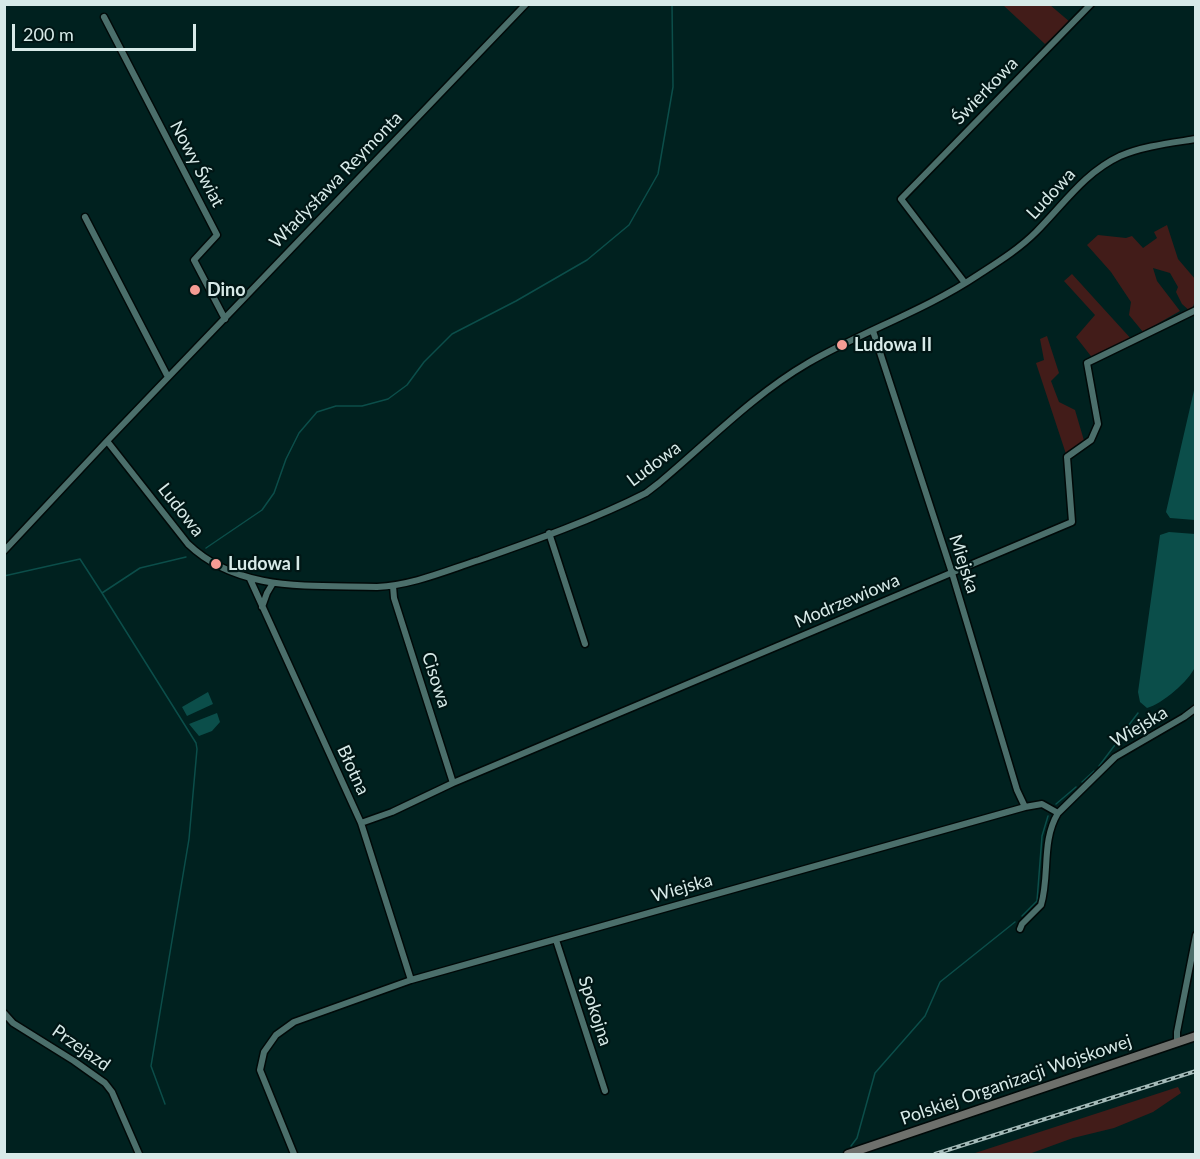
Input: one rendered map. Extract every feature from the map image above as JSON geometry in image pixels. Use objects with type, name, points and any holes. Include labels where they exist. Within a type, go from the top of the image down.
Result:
[{"type":"main road","name":"Polskiej Organizacji Wojskowej","points":[[848,1155],[1196,1036]]},
{"type":"street","name":"Władysława Reymonta","points":[[4,550],[526,4]]},
{"type":"street","name":"Świerkowa","points":[[965,284],[901,199],[1091,4]]},
{"type":"street","name":"Nowy Świat","points":[[104,17],[217,235],[194,260],[225,319]]},
{"type":"street","name":"Ludowa","points":[[107,441],[188,544],[205,557],[250,579],[273,583],[393,586],[438,574],[549,533],[646,493],[780,381],[809,362],[965,284],[1019,246],[1036,232],[1088,176],[1104,164],[1141,149],[1196,139]]},
{"type":"street","points":[[86,217],[168,377]]},
{"type":"street","name":"Modrzewiowa","points":[[361,823],[392,812],[453,783],[1072,522],[1067,457],[1091,440],[1098,424],[1087,363],[1196,310]]},
{"type":"street","name":"Miejska","points":[[873,331],[924,494],[952,573],[1017,790],[1025,807]]},
{"type":"street","points":[[549,533],[585,644]]},
{"type":"street","name":"Błotna","points":[[250,579],[361,823],[411,980]]},
{"type":"street","points":[[262,607],[273,583]]},
{"type":"street","name":"Cisowa","points":[[393,586],[394,598],[453,783]]},
{"type":"street","name":"Wiejska","points":[[294,1155],[260,1070],[264,1052],[276,1035],[294,1022],[411,980],[1025,807],[1042,804],[1058,813],[1115,757],[1167,728],[1196,708]]},
{"type":"street","points":[[1020,929],[1041,905],[1048,838],[1052,823],[1058,813]]},
{"type":"street","points":[[1177,1043],[1177,1032],[1196,935]]},
{"type":"street","name":"Spokojna","points":[[556,940],[605,1091]]},
{"type":"street","name":"Przejazd","points":[[4,1013],[13,1023],[38,1037],[105,1083],[112,1092],[139,1155]]},
{"type":"shaded area","points":[[1003,5],[1050,5],[1070,22],[1045,44]]},
{"type":"shaded area","points":[[1167,225],[1178,259],[1195,279],[1195,301],[1191,312],[1182,304],[1176,292],[1178,287],[1170,273],[1153,268],[1157,281],[1180,311],[1143,332],[1129,315],[1131,302],[1111,272],[1087,245],[1098,235],[1126,238],[1132,236],[1143,248],[1157,238],[1154,232]]},
{"type":"shaded area","points":[[1072,274],[1133,341],[1094,360],[1076,337],[1095,315],[1064,281]]},
{"type":"shaded area","points":[[1047,336],[1059,373],[1051,381],[1059,402],[1075,410],[1085,444],[1067,457],[1036,363],[1044,360],[1040,339]]},
{"type":"shaded area","points":[[1178,1087],[1181,1093],[1153,1112],[1114,1128],[1073,1138],[1029,1154],[972,1154]]},
{"type":"water","points":[[1195,386],[1195,520],[1170,518],[1166,512]]},
{"type":"water","points":[[1169,532],[1195,534],[1195,667],[1187,679],[1174,691],[1160,702],[1147,708],[1140,702],[1138,692],[1160,535]]},
{"type":"water","points":[[208,692],[213,704],[187,716],[182,707]]},
{"type":"water","points":[[217,713],[220,722],[212,731],[199,736],[189,724]]},
{"type":"waterway","points":[[206,548],[262,510],[274,493],[286,459],[299,433],[317,412],[336,406],[362,406],[388,399],[407,385],[424,362],[452,334],[516,301],[587,260],[629,225],[658,174],[673,87],[672,4]]},
{"type":"waterway","points":[[165,1104],[151,1066],[189,839],[197,749],[196,743],[102,593],[140,568],[186,557]]},
{"type":"waterway","points":[[4,576],[80,559],[102,593]]},
{"type":"waterway","points":[[1125,730],[1138,713]]},
{"type":"waterway","points":[[1099,766],[1121,737]]},
{"type":"waterway","points":[[1082,782],[1094,771]]},
{"type":"waterway","points":[[1056,804],[1076,787]]},
{"type":"waterway","points":[[1022,916],[1037,901],[1042,836],[1048,816]]},
{"type":"waterway","points":[[851,1146],[857,1138],[875,1073],[925,1016],[940,982],[1015,922]]},
{"type":"railway","points":[[935,1154],[1196,1071]]},
{"type":"place","name":"Dino","points":[[195,290]]},
{"type":"place","name":"Ludowa II","points":[[842,345]]},
{"type":"place","name":"Ludowa I","points":[[216,564]]}]
